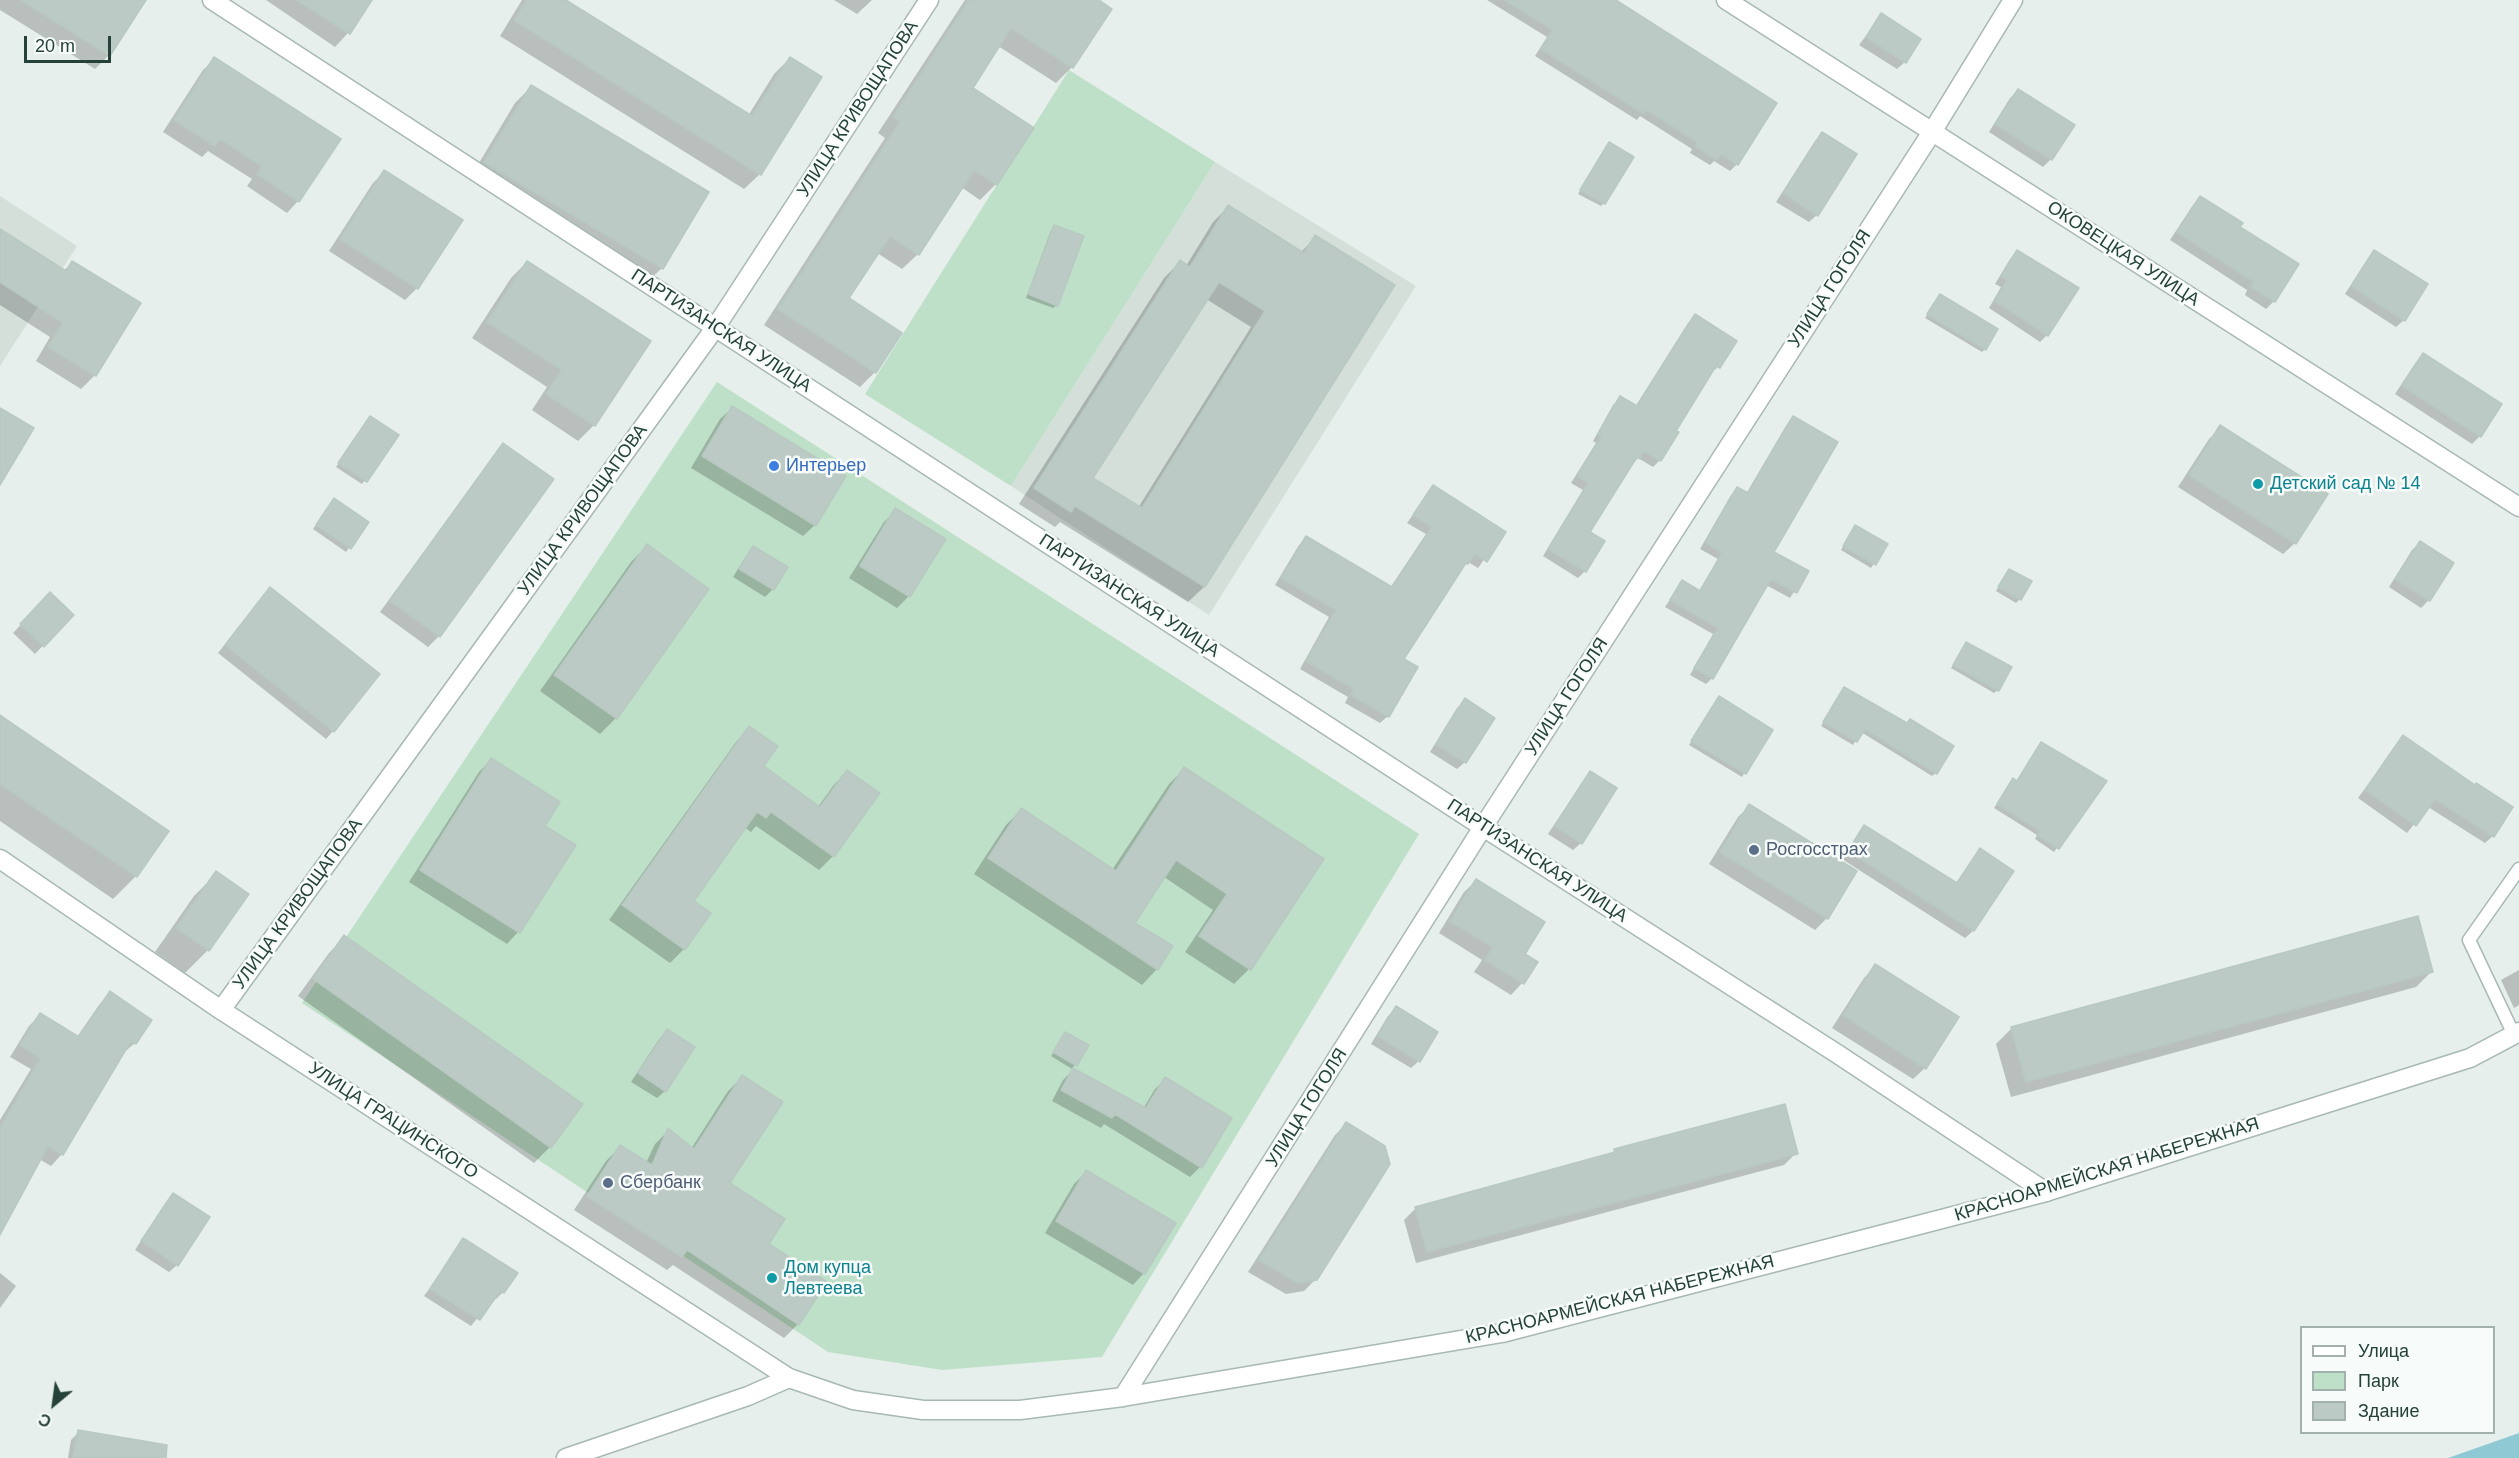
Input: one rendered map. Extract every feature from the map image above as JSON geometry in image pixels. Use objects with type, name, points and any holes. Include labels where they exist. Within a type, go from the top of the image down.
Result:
[{"type":"street","name":"ПАРТИЗАНСКАЯ УЛИЦА","points":[[212,0],[1483,827],[1836,1053],[2046,1192]]},
{"type":"street","name":"УЛИЦА КРИВОЩАПОВА","points":[[221,1010],[715,328],[929,0]]},
{"type":"street","name":"ОКОВЕЦКАЯ УЛИЦА","points":[[1726,0],[2519,507]]},
{"type":"street","name":"УЛИЦА ГОГОЛЯ","points":[[1123,1397],[1483,827],[1932,132],[2013,0]]},
{"type":"street","name":"УЛИЦА ГРАЦИНСКОГО","points":[[0,859],[221,1010],[789,1378]]},
{"type":"street","name":"КРАСНОАРМЕЙСКАЯ НАБЕРЕЖНАЯ","points":[[789,1378],[853,1400],[923,1410],[1020,1410],[1123,1397],[1502,1333],[2046,1192],[2470,1058],[2516,1034]]},
{"type":"street","points":[[566,1458],[738,1400],[789,1378]]},
{"type":"lane","points":[[2516,1034],[2469,940],[2519,869]]},
{"type":"shaded area","points":[[1215,162],[1416,286],[1209,615],[1011,486]]},
{"type":"shaded area","points":[[0,196],[77,246],[0,366]]},
{"type":"green space","points":[[1069,70],[1215,162],[1011,486],[865,394]]},
{"type":"green space","points":[[717,382],[1419,834],[1102,1357],[942,1370],[828,1352],[302,1003]]},
{"type":"water","points":[[2519,1433],[2519,1458],[2448,1458]]},
{"type":"building","points":[[21,0],[146,0],[110,56]]},
{"type":"building","points":[[297,0],[372,0],[350,34]]},
{"type":"building","points":[[527,0],[566,0],[752,116],[790,57],[822,77],[761,175],[514,20]]},
{"type":"building","points":[[969,0],[1099,0],[1112,9],[1073,68],[1011,28],[973,88],[1034,128],[997,185],[974,170],[919,255],[890,236],[849,298],[902,333],[876,373],[778,309],[900,122],[893,117]]},
{"type":"building","points":[[1505,0],[1616,0],[1777,103],[1738,165],[1721,154],[1717,160],[1695,146],[1697,142],[1647,110],[1644,114],[1541,49],[1553,30]]},
{"type":"building","points":[[1881,13],[1921,39],[1906,63],[1866,37]]},
{"type":"building","points":[[214,57],[341,139],[299,202],[257,174],[262,166],[220,139],[215,146],[174,120]]},
{"type":"building","points":[[531,85],[709,192],[663,269],[484,162]]},
{"type":"building","points":[[2018,89],[2075,125],[2052,160],[1995,124]]},
{"type":"building","points":[[1822,132],[1857,154],[1818,216],[1783,193]]},
{"type":"building","points":[[1609,142],[1634,157],[1605,204],[1580,190]]},
{"type":"building","points":[[384,170],[463,220],[418,289],[340,239]]},
{"type":"building","points":[[2200,196],[2243,223],[2240,227],[2299,264],[2275,302],[2251,287],[2254,282],[2177,232]]},
{"type":"building","points":[[1228,205],[1304,253],[1315,235],[1395,285],[1205,587],[1075,506],[1071,512],[1034,488],[1180,260],[1190,267]],"holes":[[[1219,282],[1265,311],[1142,508],[1093,478]]]},
{"type":"building","points":[[1054,225],[1084,236],[1058,306],[1028,294]]},
{"type":"building","points":[[0,229],[66,271],[72,261],[141,303],[96,376],[48,347],[63,323],[0,282]]},
{"type":"building","points":[[2017,250],[2079,288],[2048,336],[1995,301],[2007,280],[2001,276]]},
{"type":"building","points":[[2374,250],[2428,284],[2405,321],[2351,286]]},
{"type":"building","points":[[527,261],[651,341],[595,426],[546,394],[562,370],[487,322]]},
{"type":"building","points":[[1940,294],[1998,329],[1986,350],[1927,314]]},
{"type":"building","points":[[1695,314],[1737,341],[1720,368],[1716,366],[1676,431],[1679,432],[1661,461],[1644,451],[1640,459],[1637,457],[1590,532],[1605,541],[1586,572],[1548,549],[1588,483],[1577,475],[1602,436],[1598,434],[1620,396],[1637,406]]},
{"type":"building","points":[[2423,353],[2502,404],[2481,437],[2402,386]]},
{"type":"building","name":"Интерьер","points":[[732,406],[846,476],[816,526],[702,456]]},
{"type":"building","points":[[0,408],[34,428],[0,485]]},
{"type":"building","points":[[370,416],[399,435],[367,482],[338,463]]},
{"type":"building","points":[[1793,416],[1838,442],[1774,552],[1809,571],[1797,593],[1771,579],[1713,679],[1694,668],[1718,628],[1670,600],[1682,580],[1700,591],[1722,553],[1705,542],[1737,487],[1748,493]]},
{"type":"building","name":"Детский сад № 14","points":[[2220,425],[2328,494],[2296,544],[2189,475]]},
{"type":"building","points":[[503,443],[554,479],[440,637],[390,601]]},
{"type":"building","points":[[1433,485],[1506,532],[1487,562],[1475,554],[1468,564],[1466,563],[1404,659],[1418,667],[1389,717],[1351,695],[1354,689],[1306,661],[1336,610],[1281,578],[1306,536],[1392,587],[1432,527],[1413,515]]},
{"type":"building","points":[[334,498],[369,522],[351,549],[316,525]]},
{"type":"building","points":[[895,508],[946,539],[910,597],[860,566]]},
{"type":"building","points":[[1855,525],[1888,544],[1876,565],[1843,546]]},
{"type":"building","points":[[2420,541],[2454,563],[2430,601],[2395,579]]},
{"type":"building","points":[[647,544],[709,589],[617,719],[554,675]]},
{"type":"building","points":[[753,546],[788,567],[774,590],[739,569]]},
{"type":"building","points":[[2009,569],[2032,581],[2021,600],[1998,587]]},
{"type":"building","points":[[270,587],[380,674],[334,732],[225,645]]},
{"type":"building","points":[[50,592],[74,615],[44,647],[20,624]]},
{"type":"building","points":[[1966,642],[2012,667],[1999,691],[1953,665]]},
{"type":"building","points":[[1844,687],[1907,723],[1910,719],[1954,746],[1937,774],[1865,729],[1857,742],[1823,722]]},
{"type":"building","points":[[1719,696],[1773,730],[1746,774],[1691,741]]},
{"type":"building","points":[[1465,698],[1495,718],[1466,763],[1436,744]]},
{"type":"building","points":[[0,715],[169,831],[137,877],[0,784]]},
{"type":"building","points":[[749,726],[778,746],[764,766],[820,807],[847,770],[880,793],[834,857],[771,812],[766,818],[757,812],[694,901],[711,913],[685,950],[622,905]]},
{"type":"building","points":[[2403,735],[2475,785],[2476,783],[2513,807],[2494,837],[2435,799],[2416,826],[2365,790]]},
{"type":"building","points":[[2041,742],[2107,781],[2059,849],[2037,835],[2040,831],[1997,804],[2013,778],[2017,781]]},
{"type":"building","points":[[491,758],[560,802],[545,826],[576,845],[520,933],[420,870]]},
{"type":"building","points":[[1184,767],[1324,859],[1251,970],[1199,936],[1227,894],[1176,860],[1135,923],[1173,946],[1158,970],[988,858],[1021,808],[1116,871]]},
{"type":"building","points":[[1590,771],[1617,788],[1582,844],[1555,826]]},
{"type":"building","points":[[1749,804],[1857,871],[1828,919],[1720,852]]},
{"type":"building","points":[[1864,825],[1957,883],[1980,848],[2014,871],[1974,931],[1848,851]]},
{"type":"building","points":[[216,871],[249,894],[209,951],[176,928]]},
{"type":"building","points":[[1476,879],[1545,922],[1525,954],[1538,962],[1524,984],[1485,960],[1493,947],[1450,921]]},
{"type":"building","points":[[2418,916],[2433,972],[2026,1082],[2011,1027]]},
{"type":"building","points":[[344,935],[583,1104],[551,1148],[313,979]]},
{"type":"building","points":[[1875,964],[1959,1017],[1926,1069],[1843,1015]]},
{"type":"building","points":[[110,991],[152,1020],[136,1044],[131,1041],[63,1155],[48,1146],[0,1235],[0,1128],[41,1058],[20,1045],[40,1013],[79,1037]]},
{"type":"building","points":[[1396,1006],[1438,1032],[1420,1062],[1378,1036]]},
{"type":"building","points":[[667,1029],[695,1047],[666,1092],[638,1073]]},
{"type":"building","points":[[1065,1032],[1089,1045],[1077,1066],[1053,1052]]},
{"type":"building","points":[[1073,1068],[1146,1108],[1165,1077],[1232,1118],[1202,1168],[1115,1114],[1112,1118],[1061,1090]]},
{"type":"building","points":[[742,1075],[783,1102],[730,1183],[785,1219],[769,1244],[827,1282],[799,1325],[687,1250],[682,1257],[587,1196],[620,1145],[652,1165],[668,1128],[694,1149]]},
{"type":"building","points":[[1785,1104],[1798,1154],[1427,1252],[1415,1207],[1615,1152],[1614,1149]]},
{"type":"building","points":[[1346,1122],[1385,1146],[1390,1164],[1317,1280],[1298,1283],[1259,1260]]},
{"type":"building","points":[[1086,1170],[1176,1223],[1145,1274],[1056,1221]]},
{"type":"building","points":[[173,1193],[210,1217],[178,1266],[141,1241]]},
{"type":"building","points":[[463,1238],[518,1273],[504,1293],[500,1291],[480,1320],[430,1289]]},
{"type":"building","points":[[78,1430],[167,1445],[166,1458],[73,1458]]},
{"type":"place","name":"Интерьер","points":[[774,466]]},
{"type":"place","name":"Детский сад № 14","points":[[2258,484]]},
{"type":"place","name":"Росгосстрах","points":[[1754,850]]},
{"type":"place","name":"Сбербанк","points":[[608,1183]]},
{"type":"place","name":"Дом купца Левтеева","points":[[772,1278]]}]
